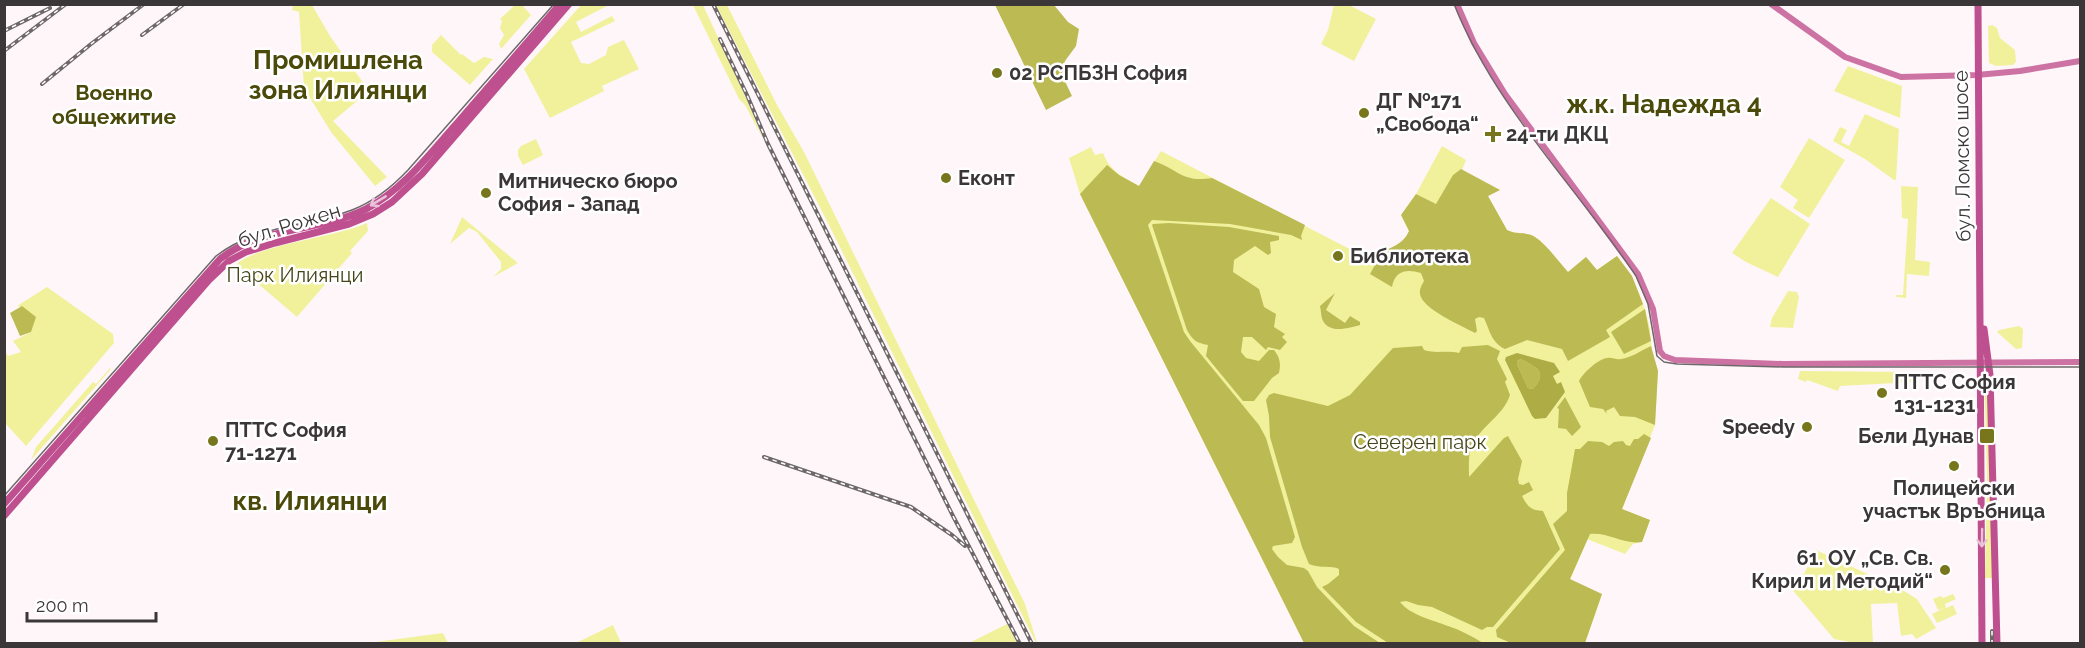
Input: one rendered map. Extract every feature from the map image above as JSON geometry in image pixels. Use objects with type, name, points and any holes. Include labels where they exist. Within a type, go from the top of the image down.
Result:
[{"type":"main road","name":"бул. Рожен","points":[[4,504],[220,259],[249,243],[350,216],[386,197],[419,166],[560,4]]},
{"type":"main road","name":"бул. Рожен","points":[[4,516],[225,264],[262,246],[356,222],[392,202],[422,174],[569,4]]},
{"type":"main road","name":"бул. Ломско шосе","points":[[1978,4],[1982,644]]},
{"type":"main road","name":"бул. Ломско шосе","points":[[1981,307],[1989,363],[1997,644]]},
{"type":"street","points":[[1457,4],[1474,43],[1505,94],[1638,274],[1653,309],[1660,351],[1667,358],[1783,364],[2080,362]]},
{"type":"street","points":[[1771,4],[1845,57],[1877,70],[1908,78],[2020,71],[2080,61]]},
{"type":"green space","points":[[582,4],[607,6],[576,22],[581,32],[612,16],[615,21],[571,42],[581,63],[589,64],[606,55],[608,47],[624,40],[639,69],[602,86],[604,91],[550,118],[524,69]]},
{"type":"green space","points":[[293,5],[312,5],[330,36],[369,91],[333,121],[387,177],[375,186],[331,132],[304,88],[299,12],[292,10]]},
{"type":"green space","points":[[515,5],[522,5],[531,15],[501,49],[499,44],[504,35],[500,28],[502,21],[500,19]]},
{"type":"green space","points":[[693,5],[703,5],[763,139],[745,105],[739,99]]},
{"type":"green space","points":[[716,5],[727,5],[777,105],[804,152],[1025,604],[1037,643],[830,227]]},
{"type":"green space","points":[[995,5],[1054,5],[1068,22],[1079,29],[1076,46],[1065,61],[1062,75],[1072,96],[1046,110]]},
{"type":"green space","points":[[1334,5],[1349,5],[1376,19],[1354,61],[1321,44],[1328,30]]},
{"type":"green space","points":[[1992,25],[1997,28],[2000,38],[2015,50],[2016,62],[2013,65],[1996,66],[1989,63],[1988,26]]},
{"type":"green space","points":[[441,35],[461,55],[474,63],[484,57],[493,59],[470,85],[432,52],[432,45]]},
{"type":"green space","points":[[1848,66],[1902,86],[1900,118],[1834,91]]},
{"type":"green space","points":[[1865,114],[1899,129],[1896,180],[1833,141],[1840,127],[1847,130],[1841,142],[1849,146]]},
{"type":"green space","points":[[1809,138],[1845,160],[1809,218],[1793,208],[1798,200],[1780,187]]},
{"type":"green space","points":[[536,139],[543,155],[523,165],[518,156],[518,150],[521,146]]},
{"type":"green space","name":"Северен парк","points":[[1442,146],[1466,160],[1462,170],[1500,190],[1488,196],[1507,230],[1535,237],[1568,272],[1586,257],[1597,270],[1617,256],[1632,276],[1645,309],[1652,352],[1658,371],[1655,425],[1622,509],[1650,520],[1642,542],[1633,544],[1625,554],[1587,539],[1570,580],[1602,594],[1585,643],[1304,643],[1080,194],[1069,158],[1091,147],[1095,155],[1103,153],[1113,169],[1139,186],[1161,151],[1365,257],[1390,248],[1406,237],[1409,231],[1401,215],[1416,194]]},
{"type":"green space","points":[[1154,161],[1187,177],[1212,178],[1305,225],[1302,240],[1291,235],[1230,224],[1152,220],[1148,225],[1184,332],[1259,425],[1266,438],[1295,537],[1292,543],[1273,546],[1272,549],[1287,565],[1308,571],[1317,587],[1354,626],[1380,643],[1304,643],[1080,194],[1107,165],[1139,186]]},
{"type":"green space","points":[[1461,169],[1500,190],[1488,196],[1507,230],[1535,237],[1568,272],[1586,257],[1597,270],[1617,256],[1632,276],[1643,304],[1606,330],[1610,337],[1568,361],[1562,349],[1527,340],[1505,349],[1494,340],[1484,318],[1475,319],[1477,331],[1475,333],[1443,316],[1422,300],[1420,290],[1424,281],[1421,273],[1402,272],[1396,277],[1392,287],[1370,274],[1376,263],[1365,257],[1390,248],[1406,237],[1409,231],[1401,215],[1416,194],[1436,204],[1453,175]]},
{"type":"green space","points":[[1901,186],[1918,187],[1915,260],[1930,262],[1929,276],[1907,274],[1906,298],[1896,297],[1896,295],[1903,295],[1908,219],[1902,218]]},
{"type":"green space","points":[[1771,198],[1810,224],[1778,277],[1732,253]]},
{"type":"green space","points":[[462,217],[518,263],[493,277],[501,269],[501,262],[477,232],[469,228],[450,244]]},
{"type":"green space","name":"Парк Илиянци","points":[[367,223],[368,231],[350,251],[352,253],[297,317],[236,265],[260,252],[337,233]]},
{"type":"green space","points":[[1169,223],[1229,227],[1279,236],[1279,240],[1270,242],[1271,253],[1268,255],[1255,246],[1234,260],[1233,272],[1259,289],[1264,307],[1276,314],[1274,327],[1285,334],[1282,337],[1287,342],[1280,350],[1268,347],[1266,350],[1252,337],[1243,337],[1241,352],[1246,358],[1259,361],[1269,350],[1274,350],[1280,361],[1279,373],[1272,378],[1254,401],[1243,401],[1206,356],[1208,345],[1196,341],[1187,330],[1152,225]]},
{"type":"green space","points":[[47,287],[113,334],[114,343],[26,446],[5,423],[4,349],[8,356],[21,352],[13,341],[31,332],[22,307],[17,306]]},
{"type":"green space","points":[[1788,291],[1797,292],[1799,297],[1793,328],[1770,327],[1772,318]]},
{"type":"green space","points":[[1335,293],[1326,310],[1345,323],[1350,316],[1360,322],[1360,325],[1335,329],[1326,325],[1320,306]]},
{"type":"green space","points":[[22,306],[36,317],[31,332],[20,336],[10,313]]},
{"type":"green space","points":[[1645,309],[1651,341],[1624,354],[1611,332]]},
{"type":"green space","points":[[2019,326],[2023,329],[2022,348],[2016,349],[1997,332]]},
{"type":"green space","points":[[1488,345],[1500,351],[1497,359],[1507,379],[1505,382],[1510,395],[1502,410],[1474,441],[1469,455],[1469,477],[1508,436],[1522,461],[1519,484],[1529,482],[1533,490],[1522,496],[1530,507],[1543,511],[1560,549],[1493,627],[1482,630],[1432,607],[1406,601],[1400,602],[1416,614],[1461,631],[1483,643],[1388,643],[1356,622],[1322,587],[1339,575],[1339,569],[1309,564],[1270,437],[1266,400],[1274,393],[1328,406],[1350,395],[1393,348],[1422,346],[1428,351],[1459,353],[1462,347]]},
{"type":"green space","points":[[1651,346],[1658,371],[1655,425],[1635,417],[1620,416],[1614,407],[1606,411],[1607,414],[1603,409],[1590,407],[1579,381],[1587,370],[1603,359],[1633,356]]},
{"type":"green space","points":[[1521,359],[1539,371],[1540,378],[1533,389],[1528,388],[1517,364],[1517,361]]},
{"type":"green space","points":[[110,368],[31,460],[36,447],[93,382],[96,384]]},
{"type":"green space","points":[[1800,371],[1914,372],[1915,382],[1840,386],[1838,391],[1798,379]]},
{"type":"green space","points":[[1987,373],[1993,578],[1985,578],[1987,477],[1984,375]]},
{"type":"green space","points":[[1565,397],[1581,427],[1572,436],[1566,429],[1558,428],[1559,409],[1557,408]]},
{"type":"green space","points":[[1644,434],[1651,438],[1622,509],[1650,520],[1642,542],[1629,542],[1590,534],[1570,579],[1602,594],[1585,643],[1511,643],[1497,637],[1496,630],[1565,550],[1553,524],[1567,511],[1567,493],[1575,449],[1580,449],[1588,441],[1602,442],[1609,446],[1614,442],[1623,441],[1630,446],[1634,439]]},
{"type":"green space","points":[[1816,550],[1917,599],[1936,628],[1916,639],[1912,634],[1901,636],[1897,603],[1871,604],[1873,643],[1855,643],[1834,639],[1785,581],[1804,574]]},
{"type":"green space","points":[[1953,594],[1956,599],[1945,604],[1946,608],[1953,605],[1957,614],[1937,623],[1932,614],[1944,608],[1938,610],[1933,599]]},
{"type":"green space","points":[[1007,624],[1017,643],[969,643]]},
{"type":"green space","points":[[613,625],[621,643],[576,643]]},
{"type":"green space","points":[[443,633],[448,643],[368,643]]},
{"type":"shaded area","points":[[1517,353],[1554,363],[1560,372],[1553,376],[1557,384],[1561,382],[1565,392],[1546,418],[1535,419],[1532,416],[1505,360],[1506,357]],"holes":[[[1521,359],[1539,371],[1540,378],[1533,389],[1528,388],[1517,364],[1517,361]]]},
{"type":"tram line","points":[[4,496],[216,256],[248,238],[335,216],[352,210],[383,193],[408,170],[554,4]]},
{"type":"tram line","points":[[1454,4],[1471,42],[1491,77],[1636,276],[1648,304],[1657,356],[1664,362],[1783,367],[2080,367]]},
{"type":"railway","points":[[4,51],[66,4]]},
{"type":"railway","points":[[42,84],[144,4]]},
{"type":"railway","points":[[142,35],[184,4]]},
{"type":"railway","points":[[713,4],[1032,644]]},
{"type":"railway","points":[[4,31],[50,8]]},
{"type":"railway","points":[[720,39],[768,144],[953,516],[1020,644]]},
{"type":"railway","points":[[764,457],[911,507],[965,546]]},
{"type":"railway","points":[[1992,631],[1992,644]]},
{"type":"place","name":"02 РСПБЗН София","points":[[997,73]]},
{"type":"place","name":"ДГ №171 „Свобода“","points":[[1364,113]]},
{"type":"place","name":"24-ти ДКЦ","points":[[1493,134]]},
{"type":"place","name":"Еконт","points":[[946,178]]},
{"type":"place","name":"Митническо бюро София - Запад","points":[[486,193]]},
{"type":"place","name":"Библиотека","points":[[1338,256]]},
{"type":"place","name":"ПТТС София 131-1231","points":[[1882,393]]},
{"type":"place","name":"Speedy","points":[[1807,427]]},
{"type":"place","name":"Бели Дунав","points":[[1987,436]]},
{"type":"place","name":"ПТТС София 71-1271","points":[[213,441]]},
{"type":"place","name":"Полицейски участък Връбница","points":[[1954,466]]},
{"type":"place","name":"61. ОУ „Св. Св. Кирил и Методий“","points":[[1945,570]]},
{"type":"district","name":"Промишлена зона Илиянци","points":[[338,75]]},
{"type":"district","name":"Военно общежитие","points":[[114,104]]},
{"type":"district","name":"ж.к. Надежда 4","points":[[1664,104]]},
{"type":"district","name":"кв. Илиянци","points":[[310,501]]}]
